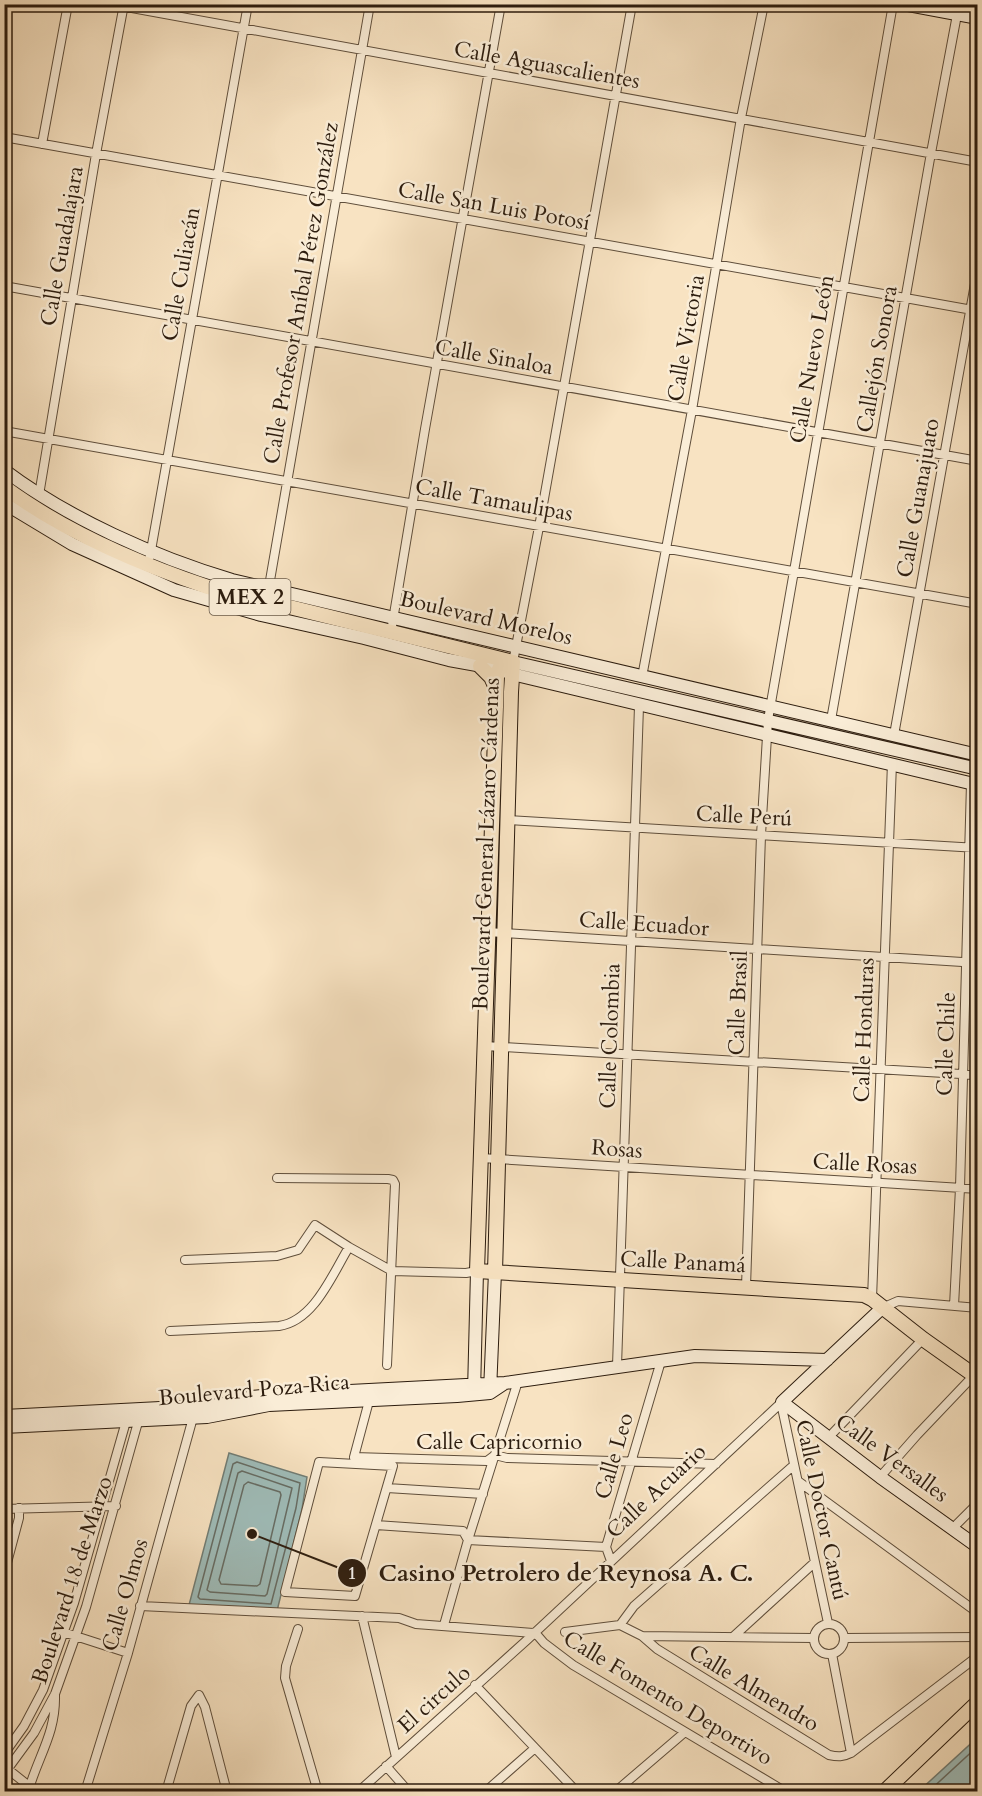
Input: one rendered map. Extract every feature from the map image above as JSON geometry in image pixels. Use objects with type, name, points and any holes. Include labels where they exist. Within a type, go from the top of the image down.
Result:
[{"type":"main road","points":[[903,4],[958,9],[978,18]]},
{"type":"main road","name":"Boulevard Morelos","points":[[4,470],[39,495],[78,517],[152,551],[366,632],[480,666],[508,668],[768,720],[978,769]]},
{"type":"main road","name":"Boulevard Morelos","points":[[4,488],[44,513],[74,538],[147,566],[177,583],[267,595],[393,618],[978,755]]},
{"type":"main road","name":"Boulevard Morelos","points":[[4,503],[74,538],[177,583],[261,615],[366,632],[391,632],[639,706],[892,763],[974,784]]},
{"type":"main road","points":[[480,666],[491,677],[497,689]]},
{"type":"main road","name":"Boulevard General Lázaro Cárdenas","points":[[477,1271],[497,689],[508,668]]},
{"type":"main road","name":"Boulevard General Lázaro Cárdenas","points":[[490,1388],[508,818],[508,668]]},
{"type":"main road","points":[[494,783],[502,787],[504,811],[508,818]]},
{"type":"main road","points":[[474,1389],[477,1271]]},
{"type":"main road","name":"Calle Panamá","points":[[477,1271],[854,1293],[872,1299],[923,1339],[976,1375]]},
{"type":"main road","name":"Calle Acuario","points":[[781,1403],[882,1308]]},
{"type":"main road","points":[[490,1388],[505,1383],[696,1356],[827,1360]]},
{"type":"main road","name":"Boulevard Poza Rica","points":[[4,1427],[194,1412],[252,1397],[272,1395],[490,1388]]},
{"type":"main road","name":"Boulevard Poza Rica","points":[[194,1412],[221,1416],[269,1405],[369,1401],[474,1389]]},
{"type":"main road","name":"Calle Versalles","points":[[781,1403],[978,1547]]},
{"type":"main road","name":"Boulevard Poza Rica","points":[[4,1416],[134,1416]]},
{"type":"main road","points":[[884,1791],[978,1702]]},
{"type":"main road","points":[[894,1791],[978,1712]]},
{"type":"street","points":[[42,144],[68,4]]},
{"type":"street","name":"Calle Aguascalientes","points":[[110,4],[978,162]]},
{"type":"street","name":"Calle Culiacán","points":[[147,566],[152,551],[248,4]]},
{"type":"street","name":"Calle Profesor Aníbal Pérez González","points":[[267,595],[370,4]]},
{"type":"street","points":[[391,632],[436,364],[501,4]]},
{"type":"street","points":[[508,668],[516,647],[539,527],[632,4]]},
{"type":"street","name":"Calle Victoria","points":[[642,677],[692,410],[741,118],[764,4]]},
{"type":"street","name":"Calle Nuevo León","points":[[768,720],[893,4]]},
{"type":"street","name":"Calle Guadalajara","points":[[39,495],[96,154],[124,6]]},
{"type":"street","name":"Callejón Sonora","points":[[831,720],[958,9]]},
{"type":"street","name":"Calle San Luis Potosí","points":[[4,137],[974,310]]},
{"type":"street","name":"Calle Guanajuato","points":[[894,735],[944,455],[974,310],[978,267]]},
{"type":"street","name":"Calle Sinaloa","points":[[4,286],[978,461]]},
{"type":"street","name":"Calle Tamaulipas","points":[[4,431],[978,604]]},
{"type":"street","name":"Calle Colombia","points":[[617,1366],[639,706]]},
{"type":"street","name":"Calle Brasil","points":[[746,1287],[761,835],[768,720]]},
{"type":"street","name":"Calle Honduras","points":[[872,1299],[892,763]]},
{"type":"street","name":"Calle Chile","points":[[954,1306],[967,962],[974,848],[974,784]]},
{"type":"street","name":"Calle Perú","points":[[508,818],[635,828],[974,848]]},
{"type":"street","name":"Calle Ecuador","points":[[488,932],[978,963]]},
{"type":"street","points":[[484,1046],[978,1075]]},
{"type":"street","name":"Rosas","points":[[481,1158],[751,1175]]},
{"type":"street","name":"Calle Rosas","points":[[751,1175],[978,1189]]},
{"type":"street","points":[[278,1178],[393,1180],[395,1184],[387,1365]]},
{"type":"street","points":[[185,1260],[277,1256],[298,1250],[315,1225],[392,1271],[466,1273],[477,1271]]},
{"type":"street","points":[[170,1331],[279,1326],[297,1320],[311,1309],[349,1247]]},
{"type":"street","points":[[882,1308],[898,1301],[978,1308]]},
{"type":"street","points":[[828,1438],[923,1339]]},
{"type":"street","name":"Calle Leo","points":[[606,1547],[661,1361]]},
{"type":"street","points":[[880,1477],[917,1435],[976,1375]]},
{"type":"street","points":[[444,1625],[518,1381]]},
{"type":"street","name":"Calle Capricornio","points":[[369,1401],[354,1457],[487,1461],[495,1455],[507,1458],[716,1464]]},
{"type":"street","name":"Calle Acuario","points":[[533,1633],[781,1403]]},
{"type":"street","name":"Calle Doctor Cantú","points":[[781,1403],[828,1623]]},
{"type":"street","name":"Calle Olmos","points":[[85,1791],[128,1653],[194,1412]]},
{"type":"street","name":"Boulevard 18 de Marzo","points":[[4,1754],[24,1726],[43,1690],[102,1506],[134,1416]]},
{"type":"street","name":"Boulevard 18 de Marzo","points":[[6,1770],[34,1732],[55,1694],[76,1637],[116,1506],[134,1416]]},
{"type":"street","points":[[319,1462],[393,1466],[387,1488],[355,1596],[285,1592],[319,1462]]},
{"type":"street","points":[[620,1625],[634,1606],[794,1465]]},
{"type":"street","points":[[798,1481],[978,1613]]},
{"type":"street","points":[[387,1488],[483,1494]]},
{"type":"street","points":[[952,1529],[978,1503]]},
{"type":"street","points":[[4,1509],[116,1506]]},
{"type":"street","points":[[4,1574],[19,1518],[19,1508]]},
{"type":"street","points":[[376,1525],[463,1531],[468,1540]]},
{"type":"street","points":[[468,1540],[606,1547],[611,1561]]},
{"type":"street","points":[[734,1636],[814,1563]]},
{"type":"street","points":[[140,1606],[399,1618],[416,1624],[533,1633]]},
{"type":"street","points":[[362,1616],[396,1757]]},
{"type":"street","points":[[828,1623],[840,1627],[845,1638],[839,1651],[832,1654],[819,1650],[814,1638],[819,1628],[828,1623]]},
{"type":"street","points":[[565,1632],[620,1625],[642,1636],[814,1638]]},
{"type":"street","points":[[298,1629],[286,1666],[285,1678],[318,1791]]},
{"type":"street","points":[[63,1632],[128,1653]]},
{"type":"street","name":"El circulo","points":[[358,1791],[533,1633]]},
{"type":"street","name":"Calle Fomento Deportivo","points":[[533,1633],[573,1665],[786,1791]]},
{"type":"street","name":"Calle Almendro","points":[[642,1636],[657,1650],[829,1755],[844,1757],[851,1753]]},
{"type":"street","points":[[845,1638],[978,1637]]},
{"type":"street","points":[[832,1654],[851,1753],[978,1656]]},
{"type":"street","points":[[475,1685],[577,1791]]},
{"type":"street","points":[[6,1770],[29,1789],[53,1726],[56,1713],[55,1694]]},
{"type":"street","points":[[166,1791],[191,1706],[199,1695],[205,1707],[227,1791]]},
{"type":"street","points":[[615,1791],[685,1732]]},
{"type":"street","points":[[485,1791],[535,1748]]},
{"type":"street","points":[[386,1766],[409,1791]]},
{"type":"water","points":[[229,1453],[307,1477],[302,1509],[277,1611],[189,1605]]},
{"type":"water","points":[[977,1738],[977,1791],[919,1791]]},
{"type":"place","name":"Casino Petrolero de Reynosa A. C.","points":[[252,1534]]}]
